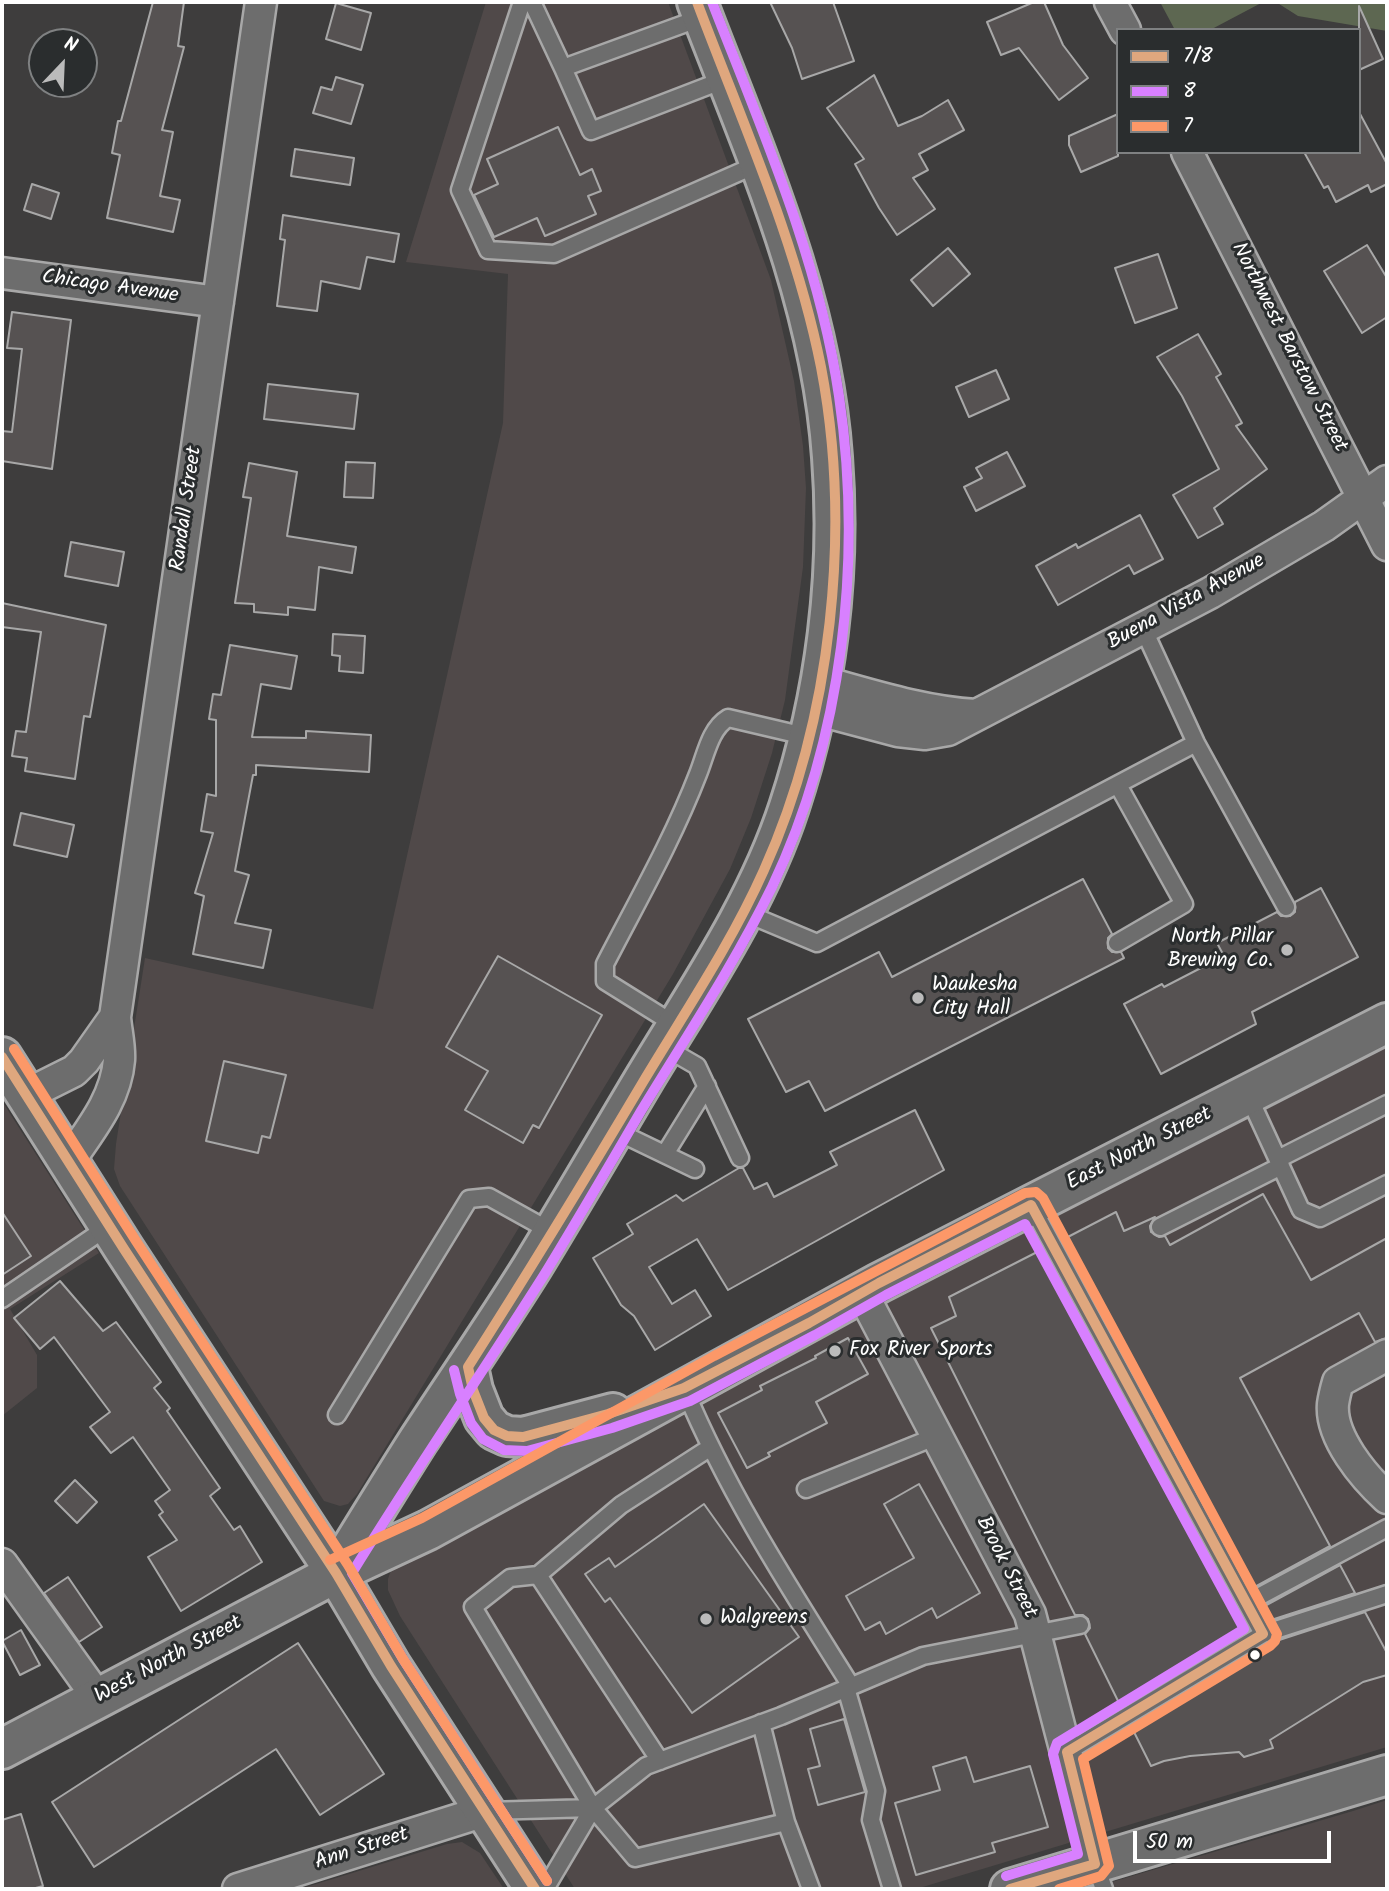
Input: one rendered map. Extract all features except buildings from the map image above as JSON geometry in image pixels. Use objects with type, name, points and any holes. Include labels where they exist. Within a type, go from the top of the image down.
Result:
[{"type":"main road","points":[[336,1573],[552,1232],[743,912],[789,810],[815,709],[833,573],[832,454],[821,376],[808,310],[786,239],[700,9]]},
{"type":"main road","name":"East North Street","points":[[336,1573],[428,1530],[862,1293],[1387,1023]]},
{"type":"main road","points":[[2,1058],[336,1573],[391,1666],[535,1889]]},
{"type":"main road","points":[[468,1367],[473,1390],[484,1418],[494,1430],[523,1437],[608,1414],[684,1388]]},
{"type":"main road","name":"West North Street","points":[[2,1749],[336,1573]]},
{"type":"main road","points":[[1010,1889],[1100,1876],[1387,1775]]},
{"type":"street","name":"Randall Street","points":[[69,1161],[102,1112],[112,1088],[119,1059],[115,1017],[261,2]]},
{"type":"street","points":[[1110,2],[1124,28]]},
{"type":"street","name":"Northwest Barstow Street","points":[[1188,154],[1387,545]]},
{"type":"street","name":"Chicago Avenue","points":[[2,273],[218,302]]},
{"type":"street","name":"Buena Vista Avenue","points":[[815,709],[898,732],[925,734],[948,730],[1233,580],[1324,526],[1387,481]]},
{"type":"street","name":"Randall Street","points":[[26,1095],[74,1072],[115,1017]]},
{"type":"street","name":"Brook Street","points":[[862,1293],[1030,1614],[1100,1876]]},
{"type":"street","points":[[1387,1355],[1338,1382],[1333,1406],[1338,1432],[1367,1480],[1387,1498]]},
{"type":"street","points":[[2,1564],[99,1698]]},
{"type":"street","name":"Ann Street","points":[[239,1889],[485,1811]]},
{"type":"lane","points":[[522,2],[460,190],[488,250],[554,254],[758,164]]},
{"type":"lane","points":[[532,2],[591,131],[726,79]]},
{"type":"lane","points":[[563,68],[700,9]]},
{"type":"lane","points":[[1143,628],[1196,744],[1286,907]]},
{"type":"lane","points":[[740,1158],[697,1066],[670,1036],[605,981],[605,964],[695,784],[717,725],[728,718],[815,709]]},
{"type":"lane","points":[[743,912],[817,943],[1196,744]]},
{"type":"lane","points":[[1116,943],[1184,904],[1118,785]]},
{"type":"lane","points":[[665,1154],[707,1086]]},
{"type":"lane","points":[[1248,1096],[1301,1210],[1320,1218],[1387,1184]]},
{"type":"lane","points":[[1160,1227],[1387,1104]]},
{"type":"lane","points":[[614,1130],[695,1169]]},
{"type":"lane","points":[[337,1415],[469,1199],[489,1197],[552,1232]]},
{"type":"lane","points":[[1031,1205],[1263,1634]]},
{"type":"lane","points":[[2,1299],[109,1226]]},
{"type":"lane","points":[[684,1388],[711,1447],[756,1532],[849,1687],[876,1791],[871,1820],[892,1889]]},
{"type":"lane","points":[[806,1489],[937,1436]]},
{"type":"lane","points":[[711,1447],[621,1505],[538,1575],[510,1578],[473,1607],[593,1808],[635,1858],[786,1822]]},
{"type":"lane","points":[[1247,1603],[1387,1528]]},
{"type":"lane","points":[[538,1575],[660,1760]]},
{"type":"lane","points":[[1067,1752],[1263,1634],[1387,1594]]},
{"type":"lane","points":[[545,1889],[593,1808],[646,1766],[761,1723],[923,1656],[1080,1625]]},
{"type":"lane","points":[[761,1723],[786,1822],[811,1889]]},
{"type":"lane","points":[[485,1811],[593,1808]]},
{"type":"shaded area","points":[[486,2],[668,2],[771,280],[794,381],[803,446],[806,488],[803,567],[785,700],[772,753],[751,818],[730,869],[673,974],[357,1494],[348,1504],[340,1506],[324,1501],[120,1186],[114,1169],[116,1144],[145,958],[373,1009],[503,423],[508,274],[406,262]]},
{"type":"shaded area","points":[[1387,1047],[1387,1747],[916,1889],[575,1889],[400,1616],[388,1590],[393,1564],[664,1418]]},
{"type":"shaded area","points":[[2,1101],[99,1253],[10,1309],[37,1355],[37,1388],[2,1416]]},
{"type":"shaded area","points":[[1387,1800],[1387,1889],[1088,1889],[1353,1811]]},
{"type":"shaded area","points":[[462,1842],[480,1853],[504,1889],[300,1889],[447,1844]]},
{"type":"green space","points":[[1160,2],[1263,2],[1214,28],[1174,28]]},
{"type":"green space","points":[[1276,2],[1387,2],[1387,31],[1298,16]]},
{"type":"transit line","name":"7/8","points":[[697,2],[783,228],[821,367],[835,493],[835,558],[830,623],[820,687],[806,750],[787,812],[764,870],[737,925],[468,1367],[473,1390],[484,1418],[494,1430],[507,1436],[523,1437],[608,1414],[684,1388],[1031,1205],[1263,1634],[1067,1752],[1095,1864],[1010,1889]]},
{"type":"transit line","name":"8","points":[[547,1881],[403,1659],[352,1573],[544,1275],[742,944],[772,887],[796,830],[816,770],[831,709],[841,647],[849,521],[839,396],[830,345],[803,245],[769,147],[712,2]]},
{"type":"transit line","name":"7","points":[[14,1049],[348,1565],[403,1659],[547,1881]]},
{"type":"transit line","name":"7/8","points":[[2,1057],[336,1573],[391,1666],[535,1889]]},
{"type":"transit line","name":"7","points":[[330,1560],[422,1518],[714,1356],[1025,1193],[1036,1192],[1043,1198],[1277,1634],[1270,1646],[1083,1759],[1109,1866],[1101,1876],[1059,1889]]},
{"type":"transit line","name":"8","points":[[454,1370],[471,1423],[483,1439],[504,1450],[527,1451],[612,1428],[690,1401],[886,1295],[1025,1224],[1244,1629],[1057,1743],[1053,1754],[1078,1854],[1006,1876]]},
{"type":"place","name":"North Pillar Brewing Co.","points":[[1287,950]]},
{"type":"place","name":"Waukesha City Hall","points":[[918,998]]},
{"type":"place","name":"Fox River Sports","points":[[835,1351]]},
{"type":"place","name":"Walgreens","points":[[706,1619]]}]
